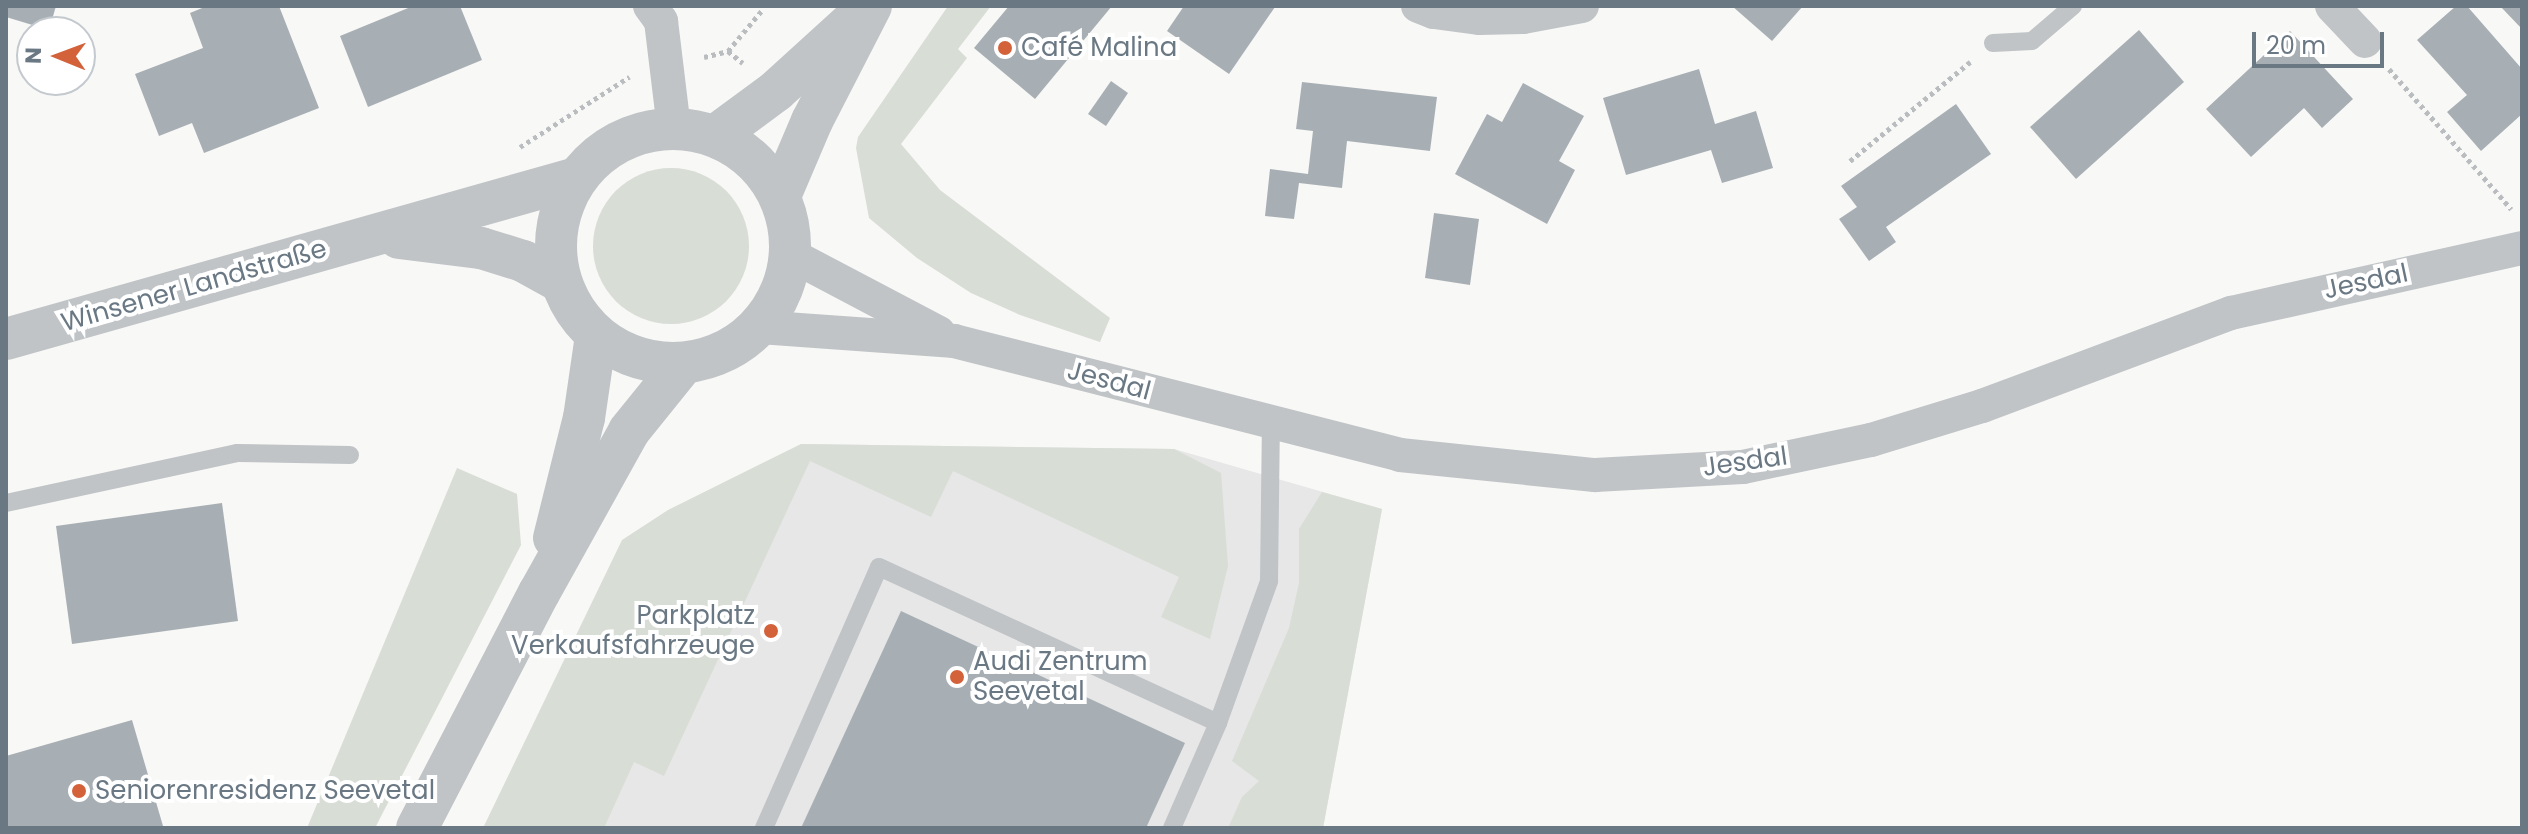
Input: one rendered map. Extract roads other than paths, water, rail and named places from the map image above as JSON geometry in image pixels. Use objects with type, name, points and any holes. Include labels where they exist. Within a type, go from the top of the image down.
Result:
[{"type":"street","points":[[650,6],[661,21],[674,128]]},
{"type":"street","points":[[715,136],[776,91],[870,6]]},
{"type":"street","points":[[780,196],[812,121],[870,6]]},
{"type":"street","points":[[1418,6],[1434,12],[1479,18],[1523,17],[1582,6]]},
{"type":"street","points":[[2332,6],[2365,41]]},
{"type":"street","name":"Winsener Landstraße","points":[[674,128],[715,136],[742,150],[763,171],[780,196],[789,225],[791,255],[781,294],[759,327],[737,346],[711,358],[683,364],[637,358],[596,336],[581,320],[561,282],[556,246],[561,211],[577,178],[603,151],[636,134],[674,128]]},
{"type":"street","name":"Winsener Landstraße","points":[[6,339],[577,178]]},
{"type":"street","name":"Winsener Landstraße","points":[[382,235],[481,248],[523,261],[561,282]]},
{"type":"street","name":"Jesdal","points":[[759,327],[954,341],[1400,455],[1595,475],[1743,467],[1871,440],[1982,406],[2231,313],[2522,248]]},
{"type":"street","name":"Jesdal","points":[[791,255],[954,341]]},
{"type":"street","points":[[539,593],[584,418],[596,336]]},
{"type":"street","points":[[417,828],[539,593],[629,431],[683,364]]},
{"type":"lane","points":[[1993,43],[2032,41],[2073,6]]},
{"type":"lane","points":[[1172,828],[1218,723],[1269,581],[1271,423]]},
{"type":"lane","points":[[6,503],[237,453],[350,455]]},
{"type":"lane","points":[[764,828],[879,567],[1218,723]]},
{"type":"place","name":"Café Malina","points":[[1005,48]]},
{"type":"place","name":"Parkplatz Verkaufsfahrzeuge","points":[[771,631]]},
{"type":"place","name":"Audi Zentrum Seevetal","points":[[957,677]]},
{"type":"place","name":"Seniorenresidenz Seevetal","points":[[79,791]]}]
